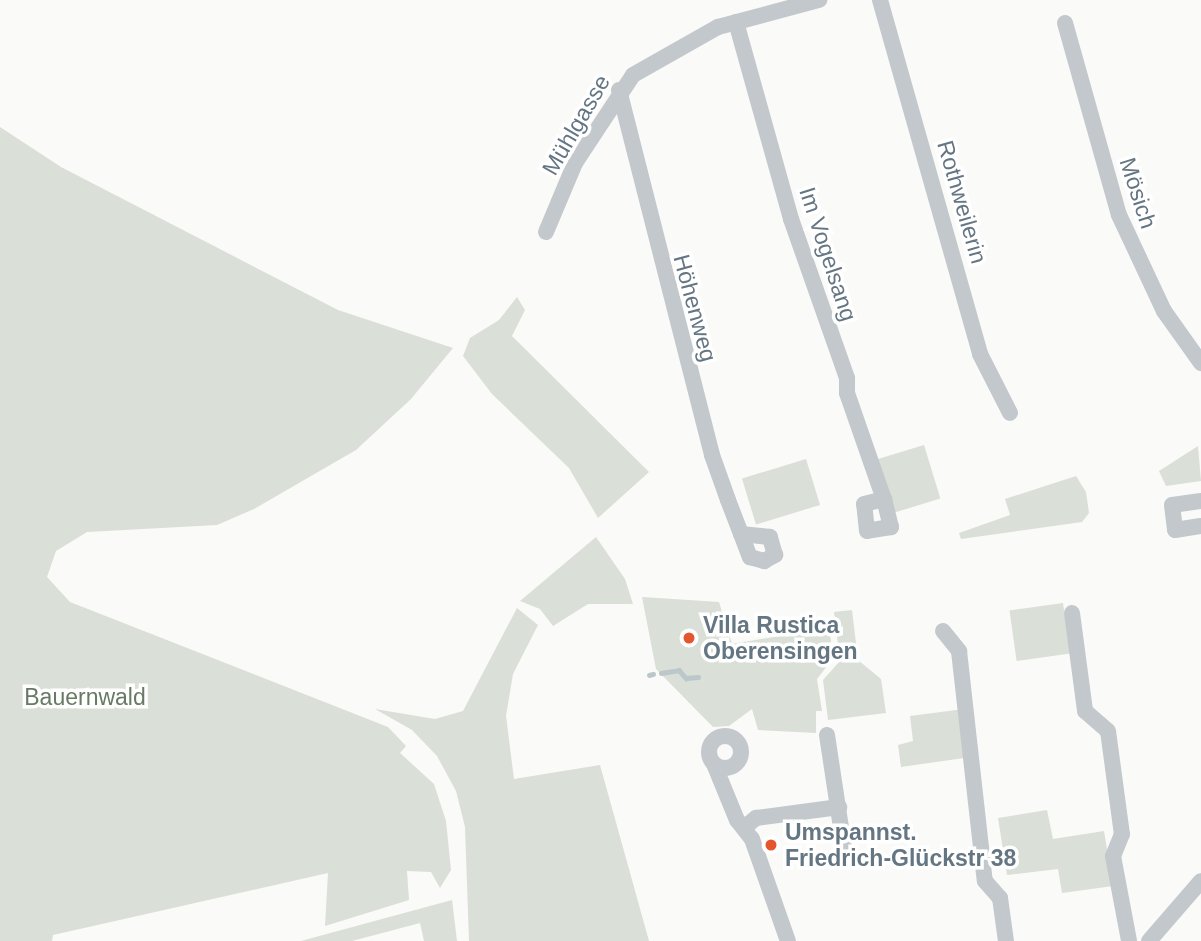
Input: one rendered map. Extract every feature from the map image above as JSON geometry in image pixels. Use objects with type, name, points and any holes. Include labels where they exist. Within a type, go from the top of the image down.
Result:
[{"type":"street","name":"Mühlgasse","points":[[545,232],[575,163],[620,90],[663,53],[736,22],[819,0]]},
{"type":"street","name":"Rothweilerin","points":[[880,0],[980,354],[1010,413]]},
{"type":"street","name":"Im Vogelsang","points":[[736,22],[791,219],[884,499]]},
{"type":"street","name":"Mösich","points":[[1065,23],[1119,215],[1164,311],[1201,363]]},
{"type":"street","name":"Höhenweg","points":[[620,90],[668,297],[741,534]]},
{"type":"street","points":[[1201,501],[1172,505],[1175,530],[1201,526]]},
{"type":"street","points":[[1072,613],[1086,711],[1108,732],[1122,834],[1113,856],[1129,941]]},
{"type":"street","points":[[943,631],[959,651],[985,881],[1000,898],[1006,941]]},
{"type":"street","points":[[827,735],[844,848]]},
{"type":"street","points":[[714,764],[744,828],[788,941]]},
{"type":"street","points":[[744,828],[756,818],[839,807]]},
{"type":"street","points":[[1149,941],[1201,881]]},
{"type":"green space","name":"Bauernwald","points":[[0,127],[61,167],[338,310],[453,348],[411,399],[356,450],[254,509],[217,525],[87,532],[56,551],[47,577],[70,602],[388,727],[406,746],[400,753],[434,784],[446,821],[451,870],[440,888],[431,872],[407,871],[409,900],[325,926],[328,873],[53,935],[52,941],[0,941]]},
{"type":"green space","points":[[517,297],[525,310],[512,336],[649,472],[598,518],[569,468],[492,394],[463,356],[470,338],[499,320]]},
{"type":"green space","points":[[924,445],[940,499],[894,513],[878,459]]},
{"type":"green space","points":[[1198,446],[1201,481],[1166,486],[1159,471]]},
{"type":"green space","points":[[806,459],[820,505],[756,524],[742,479]]},
{"type":"green space","points":[[1076,476],[1086,492],[1089,513],[1082,522],[961,539],[959,533],[1010,515],[1005,499]]},
{"type":"green space","points":[[596,537],[625,579],[633,604],[588,604],[553,626],[540,609],[520,601]]},
{"type":"green space","points":[[642,597],[719,602],[732,644],[821,629],[830,635],[834,657],[817,679],[822,711],[816,711],[816,733],[758,730],[752,709],[729,726],[713,727],[656,669]]},
{"type":"green space","points":[[1063,603],[1070,654],[1017,661],[1010,611]]},
{"type":"green space","points":[[517,608],[538,625],[513,674],[506,716],[514,779],[600,765],[649,941],[469,941],[465,827],[456,791],[437,756],[412,730],[375,709],[435,719],[463,711]]},
{"type":"green space","points":[[852,610],[858,660],[881,679],[886,713],[828,720],[823,680],[840,661],[834,612]]},
{"type":"green space","points":[[964,709],[971,757],[901,767],[898,745],[913,741],[910,716]]},
{"type":"green space","points":[[1047,810],[1053,839],[1104,831],[1113,886],[1062,893],[1058,869],[1007,875],[998,818]]},
{"type":"green space","points":[[452,900],[457,941],[424,941],[420,923],[352,941],[301,941]]},
{"type":"waterway","points":[[661,673],[679,670],[686,678],[698,677]]},
{"type":"waterway","points":[[649,675],[653,674]]},
{"type":"place","name":"Villa Rustica Oberensingen","points":[[689,638]]},
{"type":"place","name":"Umspannst. Friedrich-Glückstr 38","points":[[771,845]]}]
